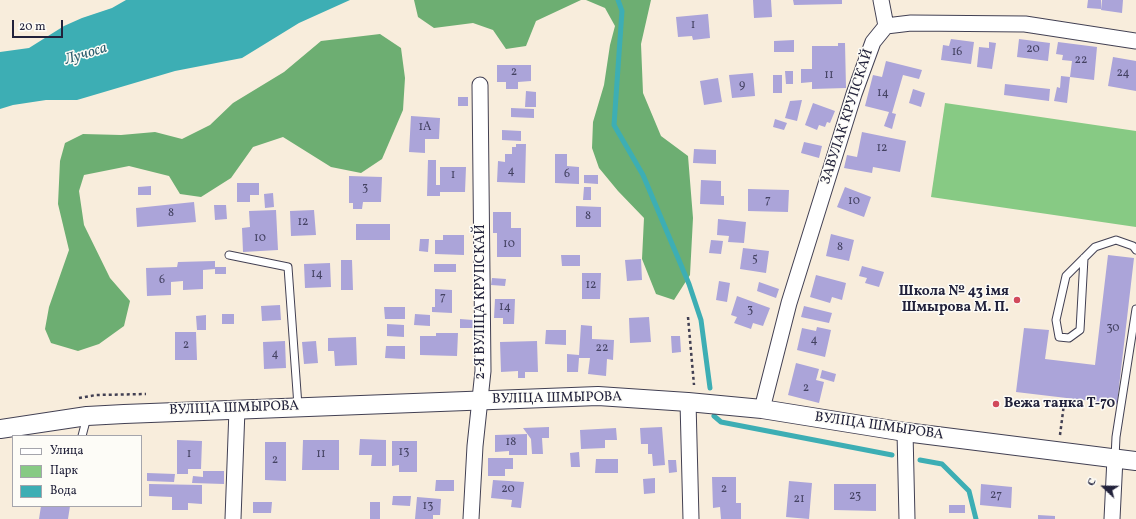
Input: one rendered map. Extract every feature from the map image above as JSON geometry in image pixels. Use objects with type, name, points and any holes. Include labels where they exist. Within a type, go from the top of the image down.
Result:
[{"type":"street","points":[[881,0],[886,26],[911,22],[1025,24],[1136,41]]},
{"type":"street","name":"ЗАВУЛАК КРУПСКАЙ","points":[[762,408],[789,304],[854,94],[873,42],[886,26]]},
{"type":"street","name":"2-Я ВУЛІЦА КРУПСКАЙ","points":[[471,519],[475,446],[483,372],[480,85]]},
{"type":"street","name":"ВУЛІЦА ШМЫРОВА","points":[[0,429],[87,416],[298,406],[598,396],[691,396],[905,432],[1136,460]]},
{"type":"street","points":[[691,396],[691,519]]},
{"type":"street","points":[[233,519],[237,409]]},
{"type":"street","points":[[905,432],[907,519]]},
{"type":"street","points":[[1112,519],[1115,458]]},
{"type":"lane","points":[[1084,258],[1080,330],[1069,338],[1060,337],[1056,320],[1066,276],[1084,258],[1095,247],[1116,240],[1133,246],[1136,250]]},
{"type":"lane","points":[[229,255],[288,267],[298,406]]},
{"type":"lane","points":[[1115,458],[1116,437],[1136,308]]},
{"type":"lane","points":[[82,435],[87,416]]},
{"type":"path","points":[[688,317],[691,396]]},
{"type":"path","points":[[1060,438],[1064,404]]},
{"type":"green space","points":[[414,0],[581,0],[536,21],[526,46],[506,49],[493,30],[473,23],[434,28],[418,17]]},
{"type":"green space","points":[[586,0],[651,0],[641,44],[643,93],[661,136],[688,156],[693,218],[690,275],[674,300],[656,294],[642,259],[644,218],[618,191],[599,168],[592,148],[593,122],[604,85],[610,45],[615,26],[605,8]]},
{"type":"green space","points":[[380,34],[401,48],[405,78],[403,110],[382,159],[361,173],[331,167],[283,137],[253,147],[231,178],[201,197],[180,194],[169,176],[129,166],[84,175],[79,191],[84,225],[110,278],[130,301],[124,326],[99,344],[78,351],[51,343],[45,329],[49,307],[69,250],[58,204],[60,161],[65,143],[83,134],[121,135],[155,132],[182,139],[210,125],[233,103],[284,72],[321,41]]},
{"type":"green space","points":[[945,103],[1136,131],[1136,227],[931,197]]},
{"type":"water","name":"Лучоса","points":[[126,0],[350,0],[299,23],[242,58],[175,71],[77,100],[46,100],[13,105],[0,109],[0,52],[29,48],[64,26],[112,8]]},
{"type":"building","points":[[753,0],[771,0],[772,17],[754,18]]},
{"type":"building","points":[[793,0],[842,0],[842,4],[794,5]]},
{"type":"building","points":[[1088,0],[1101,0],[1101,9],[1087,8]]},
{"type":"building","points":[[1102,0],[1123,0],[1122,13],[1101,10]]},
{"type":"building","points":[[708,14],[710,38],[693,40],[692,36],[678,37],[676,17]]},
{"type":"building","points":[[951,39],[974,42],[971,64],[941,60],[943,45],[949,46]]},
{"type":"building","points":[[1019,39],[1050,43],[1048,61],[1017,57]]},
{"type":"building","points":[[794,40],[794,52],[774,52],[774,41]]},
{"type":"building","points":[[989,42],[996,43],[992,69],[977,67],[979,47],[989,48]]},
{"type":"building","points":[[1058,42],[1097,47],[1094,80],[1070,77],[1072,61],[1062,60],[1063,55],[1056,54]]},
{"type":"building","points":[[838,43],[845,43],[846,88],[812,89],[812,82],[801,83],[801,69],[812,69],[812,46],[838,46]]},
{"type":"building","points":[[1113,57],[1136,61],[1136,91],[1108,86]]},
{"type":"building","points":[[886,61],[922,70],[919,79],[903,75],[892,113],[896,114],[892,129],[884,126],[889,112],[865,106],[873,75],[882,77]]},
{"type":"building","points":[[497,65],[531,65],[531,81],[518,82],[518,89],[506,89],[506,82],[497,82]]},
{"type":"building","points":[[785,71],[793,71],[793,84],[786,84]]},
{"type":"building","points":[[753,73],[755,96],[732,98],[729,75]]},
{"type":"building","points":[[773,75],[782,75],[782,93],[773,93]]},
{"type":"building","points":[[1061,76],[1070,77],[1067,103],[1054,101],[1057,87],[1060,88]]},
{"type":"building","points":[[718,78],[722,102],[704,105],[700,81]]},
{"type":"building","points":[[1005,84],[1050,89],[1049,101],[1004,95]]},
{"type":"building","points":[[913,89],[925,93],[921,107],[909,103]]},
{"type":"building","points":[[526,91],[536,92],[536,107],[525,107]]},
{"type":"building","points":[[458,97],[468,97],[468,106],[458,106]]},
{"type":"building","points":[[802,100],[797,121],[785,118],[790,101]]},
{"type":"building","points":[[813,103],[835,111],[830,123],[827,122],[825,127],[819,125],[817,130],[805,125]]},
{"type":"building","points":[[511,108],[534,109],[534,118],[511,117]]},
{"type":"building","points":[[411,116],[440,118],[439,139],[425,139],[425,153],[409,152]]},
{"type":"building","points":[[775,119],[787,123],[784,130],[773,127]]},
{"type":"building","points":[[502,130],[521,131],[521,141],[502,140]]},
{"type":"building","points":[[862,132],[906,141],[900,172],[873,167],[872,173],[844,168],[847,155],[857,157]]},
{"type":"building","points":[[804,142],[822,146],[819,158],[801,153]]},
{"type":"building","points":[[516,144],[526,144],[525,183],[497,182],[498,161],[505,162],[505,154],[512,154],[512,147],[516,147]]},
{"type":"building","points":[[694,149],[716,150],[716,164],[693,163]]},
{"type":"building","points":[[555,154],[567,154],[567,166],[579,167],[579,184],[555,183]]},
{"type":"building","points":[[428,160],[436,160],[436,185],[440,185],[440,167],[466,167],[465,192],[440,192],[440,196],[427,196]]},
{"type":"building","points":[[584,175],[598,175],[598,184],[584,183]]},
{"type":"building","points":[[349,176],[382,177],[381,202],[363,202],[362,209],[353,209],[353,203],[349,203]]},
{"type":"building","points":[[701,180],[721,181],[721,196],[724,196],[724,205],[700,204]]},
{"type":"building","points":[[237,183],[259,183],[259,195],[250,195],[250,202],[237,202]]},
{"type":"building","points":[[151,186],[151,195],[138,195],[138,187]]},
{"type":"building","points":[[584,187],[591,187],[591,200],[583,200]]},
{"type":"building","points":[[845,187],[871,197],[864,217],[837,207]]},
{"type":"building","points":[[748,189],[789,190],[788,212],[748,211]]},
{"type":"building","points":[[273,193],[274,207],[265,208],[264,194]]},
{"type":"building","points":[[194,202],[196,222],[137,227],[136,208]]},
{"type":"building","points":[[214,205],[226,205],[227,219],[215,220]]},
{"type":"building","points":[[576,206],[601,207],[601,227],[576,227]]},
{"type":"building","points":[[276,210],[278,250],[243,252],[242,228],[250,227],[249,211]]},
{"type":"building","points":[[314,210],[316,235],[291,236],[290,211]]},
{"type":"building","points":[[493,212],[511,212],[511,228],[521,228],[521,257],[497,257],[497,233],[493,233]]},
{"type":"building","points":[[718,219],[746,222],[744,243],[728,242],[729,236],[717,235]]},
{"type":"building","points":[[356,224],[390,224],[390,240],[356,240]]},
{"type":"building","points":[[831,234],[854,240],[849,261],[826,256]]},
{"type":"building","points":[[443,235],[464,235],[464,255],[435,254],[435,240],[443,240]]},
{"type":"building","points":[[420,239],[429,239],[428,252],[419,251]]},
{"type":"building","points":[[711,240],[723,241],[721,254],[709,253]]},
{"type":"building","points":[[743,248],[769,251],[766,273],[740,269]]},
{"type":"building","points":[[561,255],[580,255],[580,266],[562,266]]},
{"type":"building","points":[[1108,255],[1134,258],[1117,404],[1016,392],[1024,328],[1049,330],[1045,359],[1095,365]]},
{"type":"building","points":[[641,259],[642,280],[627,281],[625,260]]},
{"type":"building","points":[[341,260],[352,260],[353,290],[341,290]]},
{"type":"building","points":[[215,261],[215,267],[226,267],[226,274],[215,274],[215,269],[203,270],[203,289],[183,290],[183,281],[171,282],[171,295],[147,296],[146,268],[177,267],[178,262]]},
{"type":"building","points":[[330,263],[331,287],[305,288],[304,264]]},
{"type":"building","points":[[434,264],[456,264],[456,272],[434,272]]},
{"type":"building","points":[[862,266],[884,272],[879,287],[865,283],[867,278],[859,276]]},
{"type":"building","points":[[582,273],[601,273],[600,299],[582,299]]},
{"type":"building","points":[[816,275],[846,283],[842,300],[832,297],[830,303],[810,297]]},
{"type":"building","points":[[492,278],[506,279],[505,286],[491,285]]},
{"type":"building","points":[[719,281],[730,283],[727,302],[716,300]]},
{"type":"building","points":[[759,282],[779,289],[776,298],[757,291]]},
{"type":"building","points":[[435,289],[452,290],[452,313],[432,312],[432,307],[435,307]]},
{"type":"building","points":[[737,296],[770,308],[763,326],[753,323],[751,329],[734,323],[737,317],[731,315]]},
{"type":"building","points":[[495,299],[515,299],[514,324],[503,324],[503,318],[494,318]]},
{"type":"building","points":[[280,305],[281,320],[262,321],[261,306]]},
{"type":"building","points":[[804,306],[832,313],[829,323],[801,317]]},
{"type":"building","points":[[384,307],[405,307],[405,319],[385,319]]},
{"type":"building","points":[[222,314],[234,314],[234,324],[222,324]]},
{"type":"building","points":[[415,314],[430,315],[430,326],[414,325]]},
{"type":"building","points":[[206,315],[206,330],[197,330],[196,316]]},
{"type":"building","points":[[649,317],[651,342],[630,343],[629,318]]},
{"type":"building","points":[[460,319],[473,320],[473,328],[460,328]]},
{"type":"building","points":[[387,324],[404,325],[404,337],[387,336]]},
{"type":"building","points":[[581,325],[592,326],[592,339],[614,340],[613,360],[607,359],[606,376],[588,374],[590,358],[579,358],[578,372],[567,372],[567,354],[579,355]]},
{"type":"building","points":[[817,327],[831,330],[825,357],[797,350],[802,328],[816,331]]},
{"type":"building","points":[[546,330],[566,330],[566,345],[545,344]]},
{"type":"building","points":[[175,332],[196,332],[197,360],[175,360]]},
{"type":"building","points":[[436,333],[458,333],[457,356],[420,355],[420,336],[436,336]]},
{"type":"building","points":[[671,336],[680,336],[681,352],[672,353]]},
{"type":"building","points":[[356,337],[357,365],[335,366],[334,351],[328,351],[328,338]]},
{"type":"building","points":[[285,341],[286,368],[264,369],[263,342]]},
{"type":"building","points":[[316,341],[318,363],[304,364],[302,342]]},
{"type":"building","points":[[537,341],[538,372],[525,372],[525,378],[518,378],[518,371],[501,372],[500,342]]},
{"type":"building","points":[[386,346],[405,346],[405,359],[385,358]]},
{"type":"building","points":[[796,363],[819,369],[816,380],[824,382],[819,403],[788,395]]},
{"type":"building","points":[[822,370],[836,374],[834,382],[820,378]]},
{"type":"building","points":[[549,427],[549,438],[542,438],[543,454],[532,454],[531,439],[523,428]]},
{"type":"building","points":[[662,427],[665,465],[653,466],[652,454],[648,454],[648,444],[641,444],[640,428]]},
{"type":"building","points":[[616,428],[617,440],[605,440],[605,448],[581,449],[580,430]]},
{"type":"building","points":[[527,434],[527,455],[509,455],[509,451],[495,452],[495,435]]},
{"type":"building","points":[[360,439],[386,440],[386,466],[371,466],[372,455],[359,455]]},
{"type":"building","points":[[177,440],[202,441],[201,469],[188,469],[188,474],[177,474]]},
{"type":"building","points":[[303,440],[339,440],[339,470],[302,470]]},
{"type":"building","points":[[392,441],[417,441],[417,472],[399,472],[399,465],[392,466]]},
{"type":"building","points":[[265,442],[286,442],[286,481],[265,480]]},
{"type":"building","points":[[579,452],[580,467],[571,467],[570,453]]},
{"type":"building","points":[[488,458],[513,458],[513,469],[505,469],[505,476],[488,476]]},
{"type":"building","points":[[596,459],[618,459],[618,473],[595,473]]},
{"type":"building","points":[[668,460],[676,460],[677,472],[669,473]]},
{"type":"building","points":[[203,471],[224,471],[224,484],[192,483],[193,476],[203,477]]},
{"type":"building","points":[[147,473],[175,474],[174,482],[147,481]]},
{"type":"building","points":[[712,477],[736,477],[736,503],[741,503],[741,519],[721,519],[720,507],[713,508]]},
{"type":"building","points":[[655,478],[655,493],[644,494],[643,479]]},
{"type":"building","points":[[436,480],[454,480],[454,491],[435,491]]},
{"type":"building","points":[[493,480],[524,482],[521,508],[511,507],[512,500],[491,498]]},
{"type":"building","points":[[789,481],[812,483],[809,519],[786,517]]},
{"type":"building","points":[[149,484],[202,485],[202,504],[188,503],[188,510],[172,510],[172,497],[149,496]]},
{"type":"building","points":[[834,484],[876,484],[876,511],[834,510]]},
{"type":"building","points":[[981,484],[1012,487],[1011,508],[980,505]]},
{"type":"building","points":[[393,496],[411,496],[410,506],[392,505]]},
{"type":"building","points":[[417,497],[441,499],[440,515],[433,515],[433,519],[415,519]]},
{"type":"building","points":[[253,502],[272,502],[271,513],[253,513]]},
{"type":"building","points":[[370,502],[380,502],[380,519],[370,519]]},
{"type":"building","points":[[949,505],[965,505],[965,513],[949,513]]},
{"type":"building","points":[[41,507],[70,507],[68,519],[39,519]]},
{"type":"building","points":[[1038,515],[1055,516],[1055,519],[1038,519]]},
{"type":"waterway","points":[[618,0],[622,11],[614,125],[643,175],[689,284],[701,320],[710,388]]},
{"type":"waterway","points":[[714,416],[721,422],[892,455]]},
{"type":"waterway","points":[[920,460],[942,464],[969,491],[976,519]]},
{"type":"place","name":"Школа № 43 імя Шмырова М. П.","points":[[1017,300]]},
{"type":"place","name":"Вежа танка Т-70","points":[[996,404]]}]
